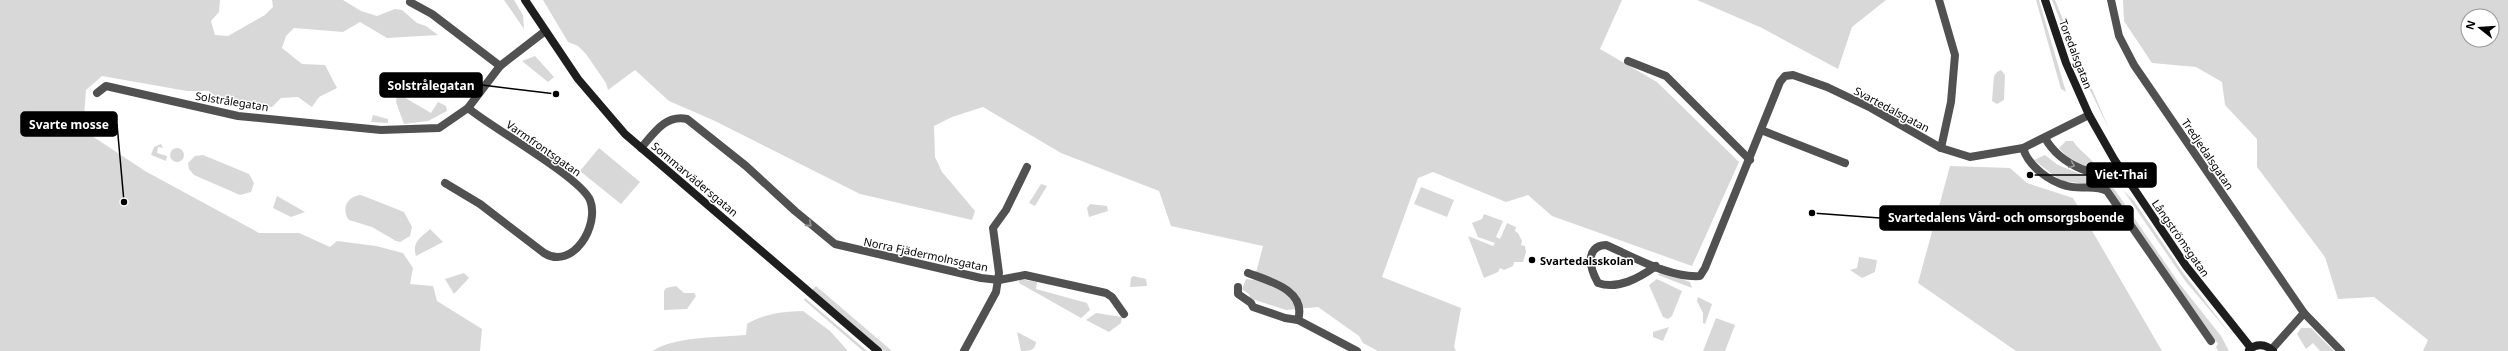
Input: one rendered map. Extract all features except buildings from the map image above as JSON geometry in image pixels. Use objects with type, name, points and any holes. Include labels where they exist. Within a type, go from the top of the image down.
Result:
[{"type":"street","name":"Sommarvädersgatan","points":[[525,0],[544,32],[578,79],[625,134],[878,351]]},
{"type":"street","points":[[1939,0],[1954,55],[1951,102],[1941,148]]},
{"type":"street","name":"Toredalsgatan","points":[[2045,0],[2066,64],[2089,115]]},
{"type":"street","name":"Tredjedalsgatan","points":[[2111,0],[2119,36],[2134,65],[2304,313],[2341,351]]},
{"type":"street","points":[[410,2],[432,14],[500,66]]},
{"type":"street","name":"Solstrålegatan","points":[[97,93],[106,86],[224,113],[387,130],[439,128],[468,108],[500,66],[544,32]]},
{"type":"street","points":[[1628,60],[1666,76],[1750,160]]},
{"type":"street","name":"Svartedalsgatan","points":[[1656,266],[1624,283],[1609,287],[1598,283],[1592,272],[1590,257],[1593,250],[1599,246],[1606,245],[1656,266],[1691,276],[1700,276],[1705,268],[1750,160],[1780,82],[1785,76],[1793,75],[1827,87],[1871,108],[1941,148],[1970,157],[2023,148],[2089,115]]},
{"type":"street","name":"Varmfrontsgatan","points":[[445,183],[480,204],[544,253],[553,257],[565,256],[576,249],[582,241],[591,222],[590,200],[576,182],[468,108]]},
{"type":"street","name":"Långströmsgatan","points":[[2089,115],[2128,180],[2186,266],[2250,349],[2260,345],[2273,350]]},
{"type":"street","name":"Norra Fjädermolnsgatan","points":[[641,148],[667,120],[676,117],[688,119],[740,161],[832,243],[846,248],[999,280],[1025,275],[1106,293],[1112,297],[1124,314]]},
{"type":"street","points":[[1761,130],[1845,163]]},
{"type":"street","points":[[2045,138],[2060,159],[2067,163],[2108,178],[2128,180]]},
{"type":"street","points":[[2023,148],[2028,160],[2055,181],[2068,186],[2096,187],[2107,191],[2211,341]]},
{"type":"street","points":[[964,351],[996,292],[999,280],[993,228],[1006,210],[1026,167]]},
{"type":"street","points":[[1248,273],[1292,293],[1300,307],[1298,320]]},
{"type":"street","points":[[1238,287],[1238,294],[1251,303],[1253,308],[1285,318],[1298,320],[1357,351]]},
{"type":"street","points":[[2273,350],[2304,313]]},
{"type":"shaded area","points":[[0,0],[220,0],[219,12],[211,21],[215,35],[228,36],[265,15],[273,7],[272,0],[343,0],[361,11],[377,16],[395,9],[402,10],[417,23],[426,26],[438,35],[387,38],[360,22],[343,32],[294,28],[286,36],[282,48],[302,64],[325,65],[337,88],[319,97],[312,107],[298,97],[281,98],[272,107],[229,107],[209,91],[187,91],[102,76],[86,90],[83,130],[145,171],[259,233],[299,233],[330,247],[337,241],[376,246],[403,253],[413,268],[410,284],[433,286],[437,301],[482,329],[480,351],[0,351]]},
{"type":"shaded area","points":[[504,0],[514,0],[523,15],[524,29]]},
{"type":"shaded area","points":[[543,0],[1622,0],[1600,49],[1657,82],[1739,162],[1692,266],[1552,216],[1528,195],[1506,202],[1433,172],[1418,178],[1382,277],[1461,308],[1454,347],[1456,351],[1378,351],[1363,343],[1359,336],[1318,307],[1286,310],[1249,298],[1250,295],[1242,289],[1246,279],[1254,280],[1263,246],[1171,226],[1159,191],[1061,153],[983,107],[952,117],[934,126],[935,157],[942,172],[975,211],[972,220],[860,194],[715,121],[669,101],[635,70],[608,90],[606,83],[586,54],[578,46],[568,42]]},
{"type":"shaded area","points":[[1697,0],[1886,0],[1852,27],[1838,69],[1762,28]]},
{"type":"shaded area","points":[[2036,0],[2039,0],[2066,92],[2061,89]]},
{"type":"shaded area","points":[[2052,0],[2055,0],[2075,49],[2072,51]]},
{"type":"shaded area","points":[[2123,0],[2508,0],[2508,351],[2423,351],[2428,340],[2374,297],[2338,299],[2325,257],[2257,167],[2257,139],[2225,105],[2222,82],[2196,67],[2152,63],[2124,21]]},
{"type":"shaded area","points":[[535,56],[554,77],[548,82],[522,61]]},
{"type":"shaded area","points":[[2001,70],[2005,75],[2004,100],[1997,104],[1992,101],[1994,76]]},
{"type":"shaded area","points":[[2089,88],[2092,89],[2110,131]]},
{"type":"shaded area","points":[[397,93],[431,113],[438,102],[446,106],[447,111],[428,121],[404,124],[396,102]]},
{"type":"shaded area","points":[[373,115],[388,119],[388,123],[371,122]]},
{"type":"shaded area","points":[[2066,141],[2073,141],[2094,163],[2100,172],[2071,161],[2059,148]]},
{"type":"shaded area","points":[[161,144],[163,148],[158,147],[157,153],[167,156],[166,161],[151,155],[154,147]]},
{"type":"shaded area","points":[[177,148],[182,150],[184,155],[182,160],[177,162],[172,160],[170,155],[172,150]]},
{"type":"shaded area","points":[[599,148],[640,182],[621,204],[580,171]]},
{"type":"shaded area","points":[[203,155],[249,174],[254,183],[251,192],[240,195],[194,175],[189,169],[188,163],[195,156]]},
{"type":"shaded area","points":[[2045,155],[2058,165],[2100,182],[2096,185],[2061,181],[2034,160]]},
{"type":"shaded area","points":[[1950,166],[2010,168],[2027,183],[2073,198],[2162,351],[2016,351],[1918,283]]},
{"type":"shaded area","points":[[1041,184],[1047,186],[1035,206],[1029,203]]},
{"type":"shaded area","points":[[2109,185],[2115,190],[2179,283],[2221,336],[2229,351],[2218,351],[2216,347],[2218,344],[2107,187]]},
{"type":"shaded area","points":[[1421,187],[1454,200],[1447,217],[1414,204]]},
{"type":"shaded area","points":[[2123,190],[2134,201],[2184,274],[2231,335],[2186,282]]},
{"type":"shaded area","points":[[361,195],[404,212],[412,227],[410,236],[400,242],[396,241],[372,227],[349,220],[346,212],[347,204],[352,198]]},
{"type":"shaded area","points":[[277,196],[305,212],[291,217],[273,208]]},
{"type":"shaded area","points":[[1090,204],[1107,206],[1108,211],[1089,217],[1087,208]]},
{"type":"shaded area","points":[[1484,214],[1503,221],[1496,237],[1500,239],[1507,223],[1516,227],[1515,231],[1518,233],[1522,241],[1521,245],[1525,246],[1526,252],[1523,262],[1514,262],[1513,266],[1504,270],[1500,268],[1498,272],[1484,278],[1468,236],[1493,246],[1495,243],[1478,237],[1472,223],[1482,219]]},
{"type":"shaded area","points":[[430,229],[443,242],[416,256],[416,244]]},
{"type":"shaded area","points":[[1859,257],[1877,260],[1875,272],[1862,278],[1850,270],[1857,268]]},
{"type":"shaded area","points":[[1661,272],[1690,282],[1692,288],[1658,275]]},
{"type":"shaded area","points":[[464,273],[469,278],[454,294],[445,279]]},
{"type":"shaded area","points":[[1133,276],[1146,279],[1147,286],[1130,287],[1131,278]]},
{"type":"shaded area","points":[[1019,279],[1037,282],[1036,289],[1087,303],[1090,310],[1081,318],[1019,283]]},
{"type":"shaded area","points":[[1657,279],[1682,291],[1672,316],[1668,319],[1663,317],[1649,285]]},
{"type":"shaded area","points":[[676,286],[684,293],[694,293],[696,296],[687,309],[664,310],[664,291],[666,288]]},
{"type":"shaded area","points":[[816,286],[892,351],[884,351],[812,290]]},
{"type":"shaded area","points":[[1698,297],[1712,304],[1705,324],[1703,323],[1703,313],[1697,301]]},
{"type":"shaded area","points":[[805,298],[867,351],[863,351],[804,300]]},
{"type":"shaded area","points":[[803,311],[830,331],[848,351],[653,351],[661,346],[684,340],[746,335],[747,324],[761,317]]},
{"type":"shaded area","points":[[1096,313],[1122,317],[1121,323],[1109,332],[1086,320]]},
{"type":"shaded area","points":[[1716,318],[1735,325],[1725,351],[1703,351]]},
{"type":"shaded area","points":[[1669,327],[1663,341],[1653,337],[1653,332]]},
{"type":"shaded area","points":[[2301,328],[2311,328],[2334,351],[2320,351],[2313,343],[2306,349],[2297,334]]},
{"type":"shaded area","points":[[1017,332],[1036,342],[1033,349],[1029,351],[1021,351]]},
{"type":"place","name":"Solstrålegatan","points":[[556,94]]},
{"type":"place","name":"Viet-Thai","points":[[2030,175]]},
{"type":"place","name":"Svarte mosse","points":[[124,202]]},
{"type":"place","name":"Svartedalens Vård- och omsorgsboende","points":[[1812,213]]},
{"type":"place","name":"Svartedalsskolan","points":[[1532,260]]}]
